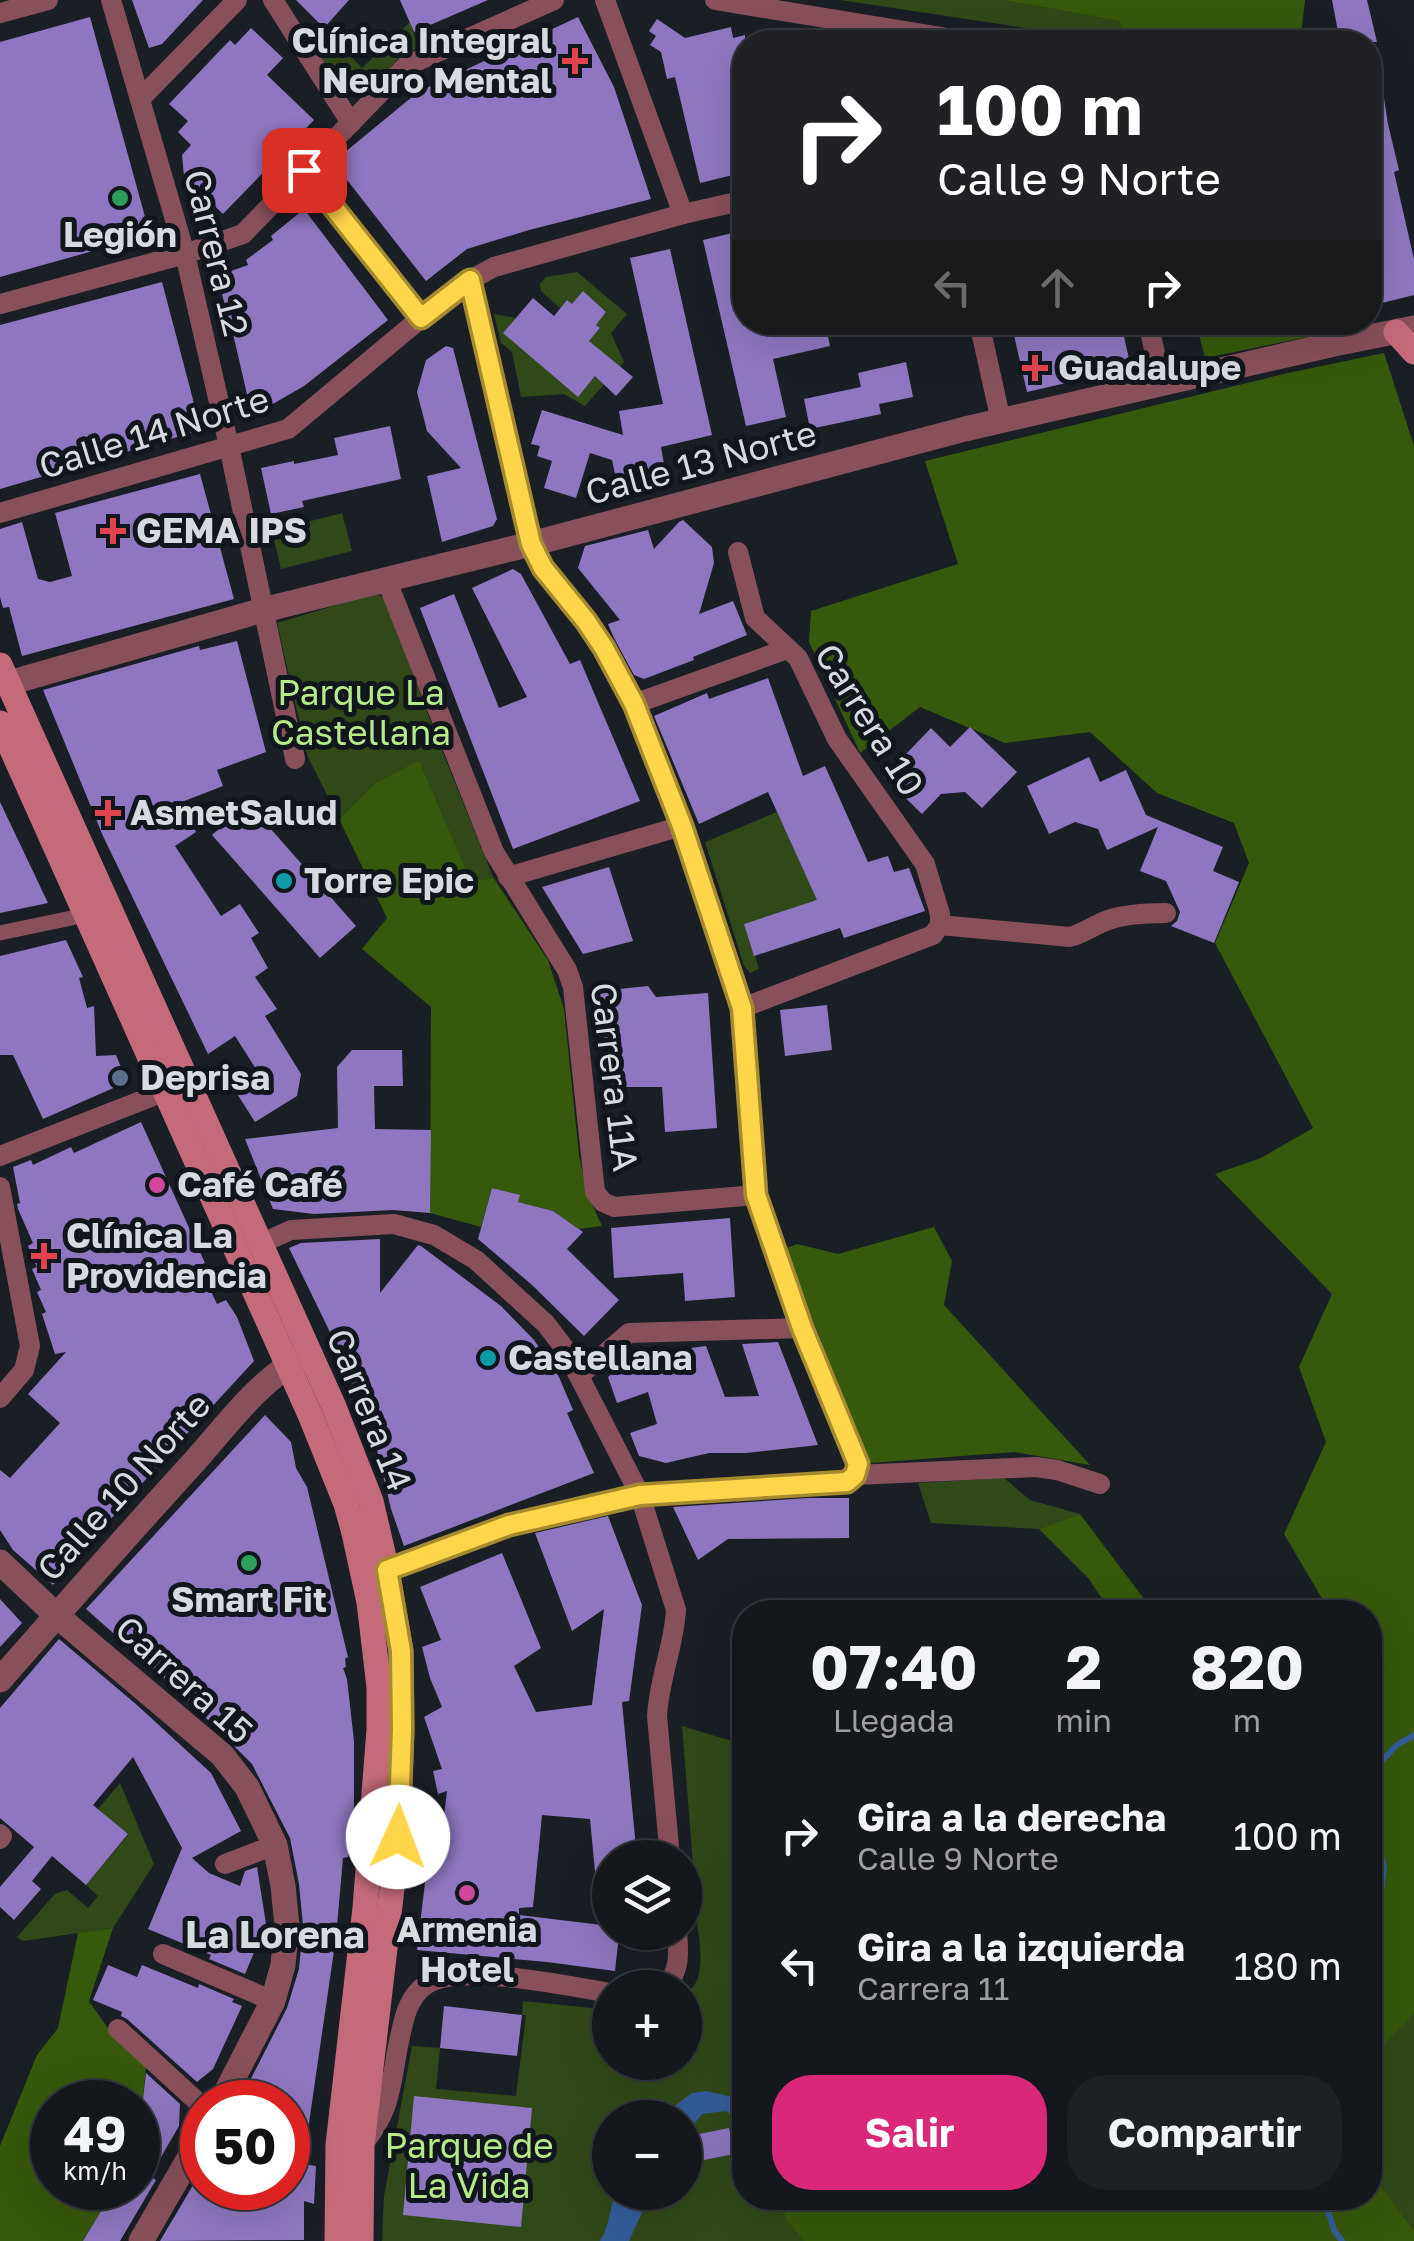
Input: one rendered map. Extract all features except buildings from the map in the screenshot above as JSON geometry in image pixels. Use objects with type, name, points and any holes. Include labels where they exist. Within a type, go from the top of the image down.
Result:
[{"type":"main road","points":[[1405,330],[1414,352]]},
{"type":"main road","name":"Carrera 14","points":[[4,674],[260,1244],[322,1444],[346,1504],[369,1602],[379,1730],[366,1908],[338,2145],[337,2241]]},
{"type":"main road","name":"Carrera 14","points":[[0,723],[166,1090],[298,1359],[346,1434],[371,1502],[401,1651],[402,1730],[398,1837],[362,2145],[361,2241]]},
{"type":"street","points":[[0,14],[48,0]]},
{"type":"street","name":"Carrera 12","points":[[112,0],[185,254],[295,759]]},
{"type":"street","points":[[141,98],[237,0]]},
{"type":"street","points":[[273,0],[351,123]]},
{"type":"street","points":[[0,304],[185,254],[243,234],[406,66],[554,0]]},
{"type":"street","points":[[605,0],[683,214]]},
{"type":"street","points":[[715,0],[874,30]]},
{"type":"street","points":[[304,170],[421,318]]},
{"type":"street","name":"Calle 14 Norte","points":[[0,513],[288,429],[421,318],[470,280],[494,267],[732,203]]},
{"type":"street","points":[[387,1570],[509,1525],[640,1495],[847,1482],[855,1475],[858,1464],[802,1328],[756,1195],[742,1008],[682,826],[634,704],[604,648],[543,568],[531,544],[470,280]]},
{"type":"street","points":[[982,335],[1000,421]]},
{"type":"street","points":[[1151,335],[1162,384]]},
{"type":"street","name":"Calle 13 Norte","points":[[4,674],[387,581],[1000,421],[1380,335]]},
{"type":"street","name":"Carrera 10","points":[[738,552],[756,618],[798,658],[837,739],[925,864],[940,925]]},
{"type":"street","name":"Carrera 11A","points":[[387,581],[494,852],[568,970],[596,1192],[602,1202],[614,1207],[756,1195]]},
{"type":"street","points":[[634,704],[787,649]]},
{"type":"street","points":[[508,877],[682,826]]},
{"type":"street","points":[[742,1008],[932,936],[940,925],[1070,937],[1125,916],[1166,913]]},
{"type":"street","points":[[0,933],[86,915]]},
{"type":"street","points":[[895,949],[904,969]]},
{"type":"street","points":[[0,1156],[166,1090]]},
{"type":"street","points":[[0,1187],[30,1346],[24,1370],[0,1398]]},
{"type":"street","points":[[260,1244],[291,1230],[394,1224],[434,1235],[476,1260],[546,1324],[565,1349],[640,1495],[676,1610],[657,1716],[668,1840]]},
{"type":"street","points":[[580,1375],[628,1332],[802,1328]]},
{"type":"street","name":"Calle 10 Norte","points":[[0,1680],[253,1396],[298,1359]]},
{"type":"street","points":[[855,1475],[1036,1467],[1100,1484]]},
{"type":"street","name":"Carrera 15","points":[[0,1562],[56,1615],[222,1755],[246,1786],[275,1845],[287,1926],[283,1965],[273,2000],[232,2080]]},
{"type":"street","points":[[225,1864],[275,1845]]},
{"type":"street","points":[[163,1954],[273,2000]]},
{"type":"street","points":[[362,2145],[387,2109],[404,2016],[424,1986],[458,1975],[592,1990]]},
{"type":"street","points":[[118,2029],[180,2086]]},
{"type":"street","points":[[141,2241],[180,2174]]},
{"type":"green space","points":[[840,0],[1003,0],[1119,21],[1122,30],[1039,30]]},
{"type":"green space","points":[[1003,0],[1305,0],[1301,30],[1122,30],[1119,21]]},
{"type":"green space","points":[[410,22],[418,48],[400,57],[364,95],[348,93],[320,56],[333,38],[362,68]]},
{"type":"green space","points":[[577,272],[627,314],[611,333],[624,362],[585,406],[564,394],[521,397],[512,352],[501,343],[494,314],[516,318],[504,332],[578,396],[610,359],[589,341],[600,329],[596,325],[606,312],[583,292],[572,304],[567,300],[560,308],[541,291],[540,284],[546,277]]},
{"type":"green space","points":[[1199,335],[1317,335],[1205,358]]},
{"type":"green space","points":[[1384,353],[1414,446],[1414,2013],[1382,2046],[1382,1600],[1323,1600],[1284,1534],[1326,1442],[1299,1367],[1332,1294],[1215,1174],[1261,1158],[1313,1128],[1215,943],[1249,863],[1234,823],[1157,793],[1090,732],[1005,743],[920,707],[860,753],[809,642],[811,611],[958,564],[925,461]]},
{"type":"green space","points":[[342,513],[352,551],[281,569],[272,531]]},
{"type":"green space","name":"Parque La Castellana","points":[[376,593],[384,598],[493,877],[482,880],[469,876],[419,760],[375,783],[339,819],[307,755],[277,623]]},
{"type":"green space","points":[[419,760],[469,876],[482,880],[493,877],[548,960],[564,1009],[579,1155],[587,1193],[602,1226],[579,1229],[553,1211],[518,1202],[519,1195],[492,1188],[481,1227],[430,1213],[431,1007],[362,949],[387,918],[339,819],[375,783]]},
{"type":"green space","points":[[777,812],[821,907],[745,924],[759,969],[750,973],[744,966],[705,842]]},
{"type":"green space","points":[[934,1227],[952,1261],[944,1305],[1090,1465],[1015,1452],[870,1463],[784,1249],[797,1244],[838,1254]]},
{"type":"green space","points":[[1004,1478],[1030,1500],[1080,1514],[1039,1529],[931,1523],[918,1483]]},
{"type":"green space","points":[[1080,1514],[1145,1600],[1103,1600],[1089,1579],[1039,1529]]},
{"type":"green space","points":[[1414,1677],[1414,2231],[1382,2189],[1382,1684]]},
{"type":"green space","name":"Parque de La Vida","points":[[682,1726],[732,1741],[732,2210],[1217,2210],[929,2241],[382,2241],[384,2196],[412,2046],[440,2048],[436,2089],[516,2096],[526,2015],[522,2015],[523,2001],[592,2008],[592,2080],[702,2080],[702,1840],[691,1840]]},
{"type":"green space","points":[[120,1783],[154,1864],[113,1928],[23,1941],[17,1937],[55,1894],[67,1890],[88,1908],[98,1896],[86,1885],[128,1835],[98,1809]]},
{"type":"green space","points":[[113,1928],[89,2001],[114,2037],[146,2067],[145,2080],[30,2080],[30,2210],[102,2210],[83,2241],[0,2241],[0,2146],[37,2055],[58,2028],[78,1933]]},
{"type":"green space","points":[[1382,2188],[1414,2231],[1414,2241],[804,2241],[786,2219],[784,2210],[1382,2210]]},
{"type":"water","points":[[706,2091],[732,2097],[732,2116],[726,2111],[702,2114],[702,2100],[683,2100],[692,2093]]},
{"type":"water","points":[[611,2210],[643,2210],[629,2241],[600,2241]]},
{"type":"waterway","points":[[1382,1761],[1414,1735]]},
{"type":"waterway","points":[[1382,1860],[1382,1882]]},
{"type":"waterway","points":[[1328,2210],[1342,2241]]},
{"type":"place","name":"Clínica Integral Neuro Mental","points":[[575,61]]},
{"type":"place","name":"Legión","points":[[120,198]]},
{"type":"place","name":"Guadalupe","points":[[1035,368]]},
{"type":"place","name":"GEMA IPS","points":[[113,531]]},
{"type":"place","name":"AsmetSalud","points":[[108,813]]},
{"type":"place","name":"Torre Epic","points":[[284,881]]},
{"type":"place","name":"Deprisa","points":[[120,1078]]},
{"type":"place","name":"Café Café","points":[[157,1185]]},
{"type":"place","name":"Clínica La Providencia","points":[[44,1256]]},
{"type":"place","name":"Castellana","points":[[488,1358]]},
{"type":"place","name":"Smart Fit","points":[[249,1563]]},
{"type":"place","name":"Armenia Hotel","points":[[467,1893]]},
{"type":"district","name":"La Lorena","points":[[275,1935]]},
{"type":"route","points":[[304,170],[421,318],[470,280],[531,544],[543,568],[604,648],[634,704],[682,826],[742,1008],[756,1195],[802,1328],[858,1464],[855,1475],[847,1482],[640,1495],[509,1525],[387,1570],[401,1651],[398,1837]]}]
